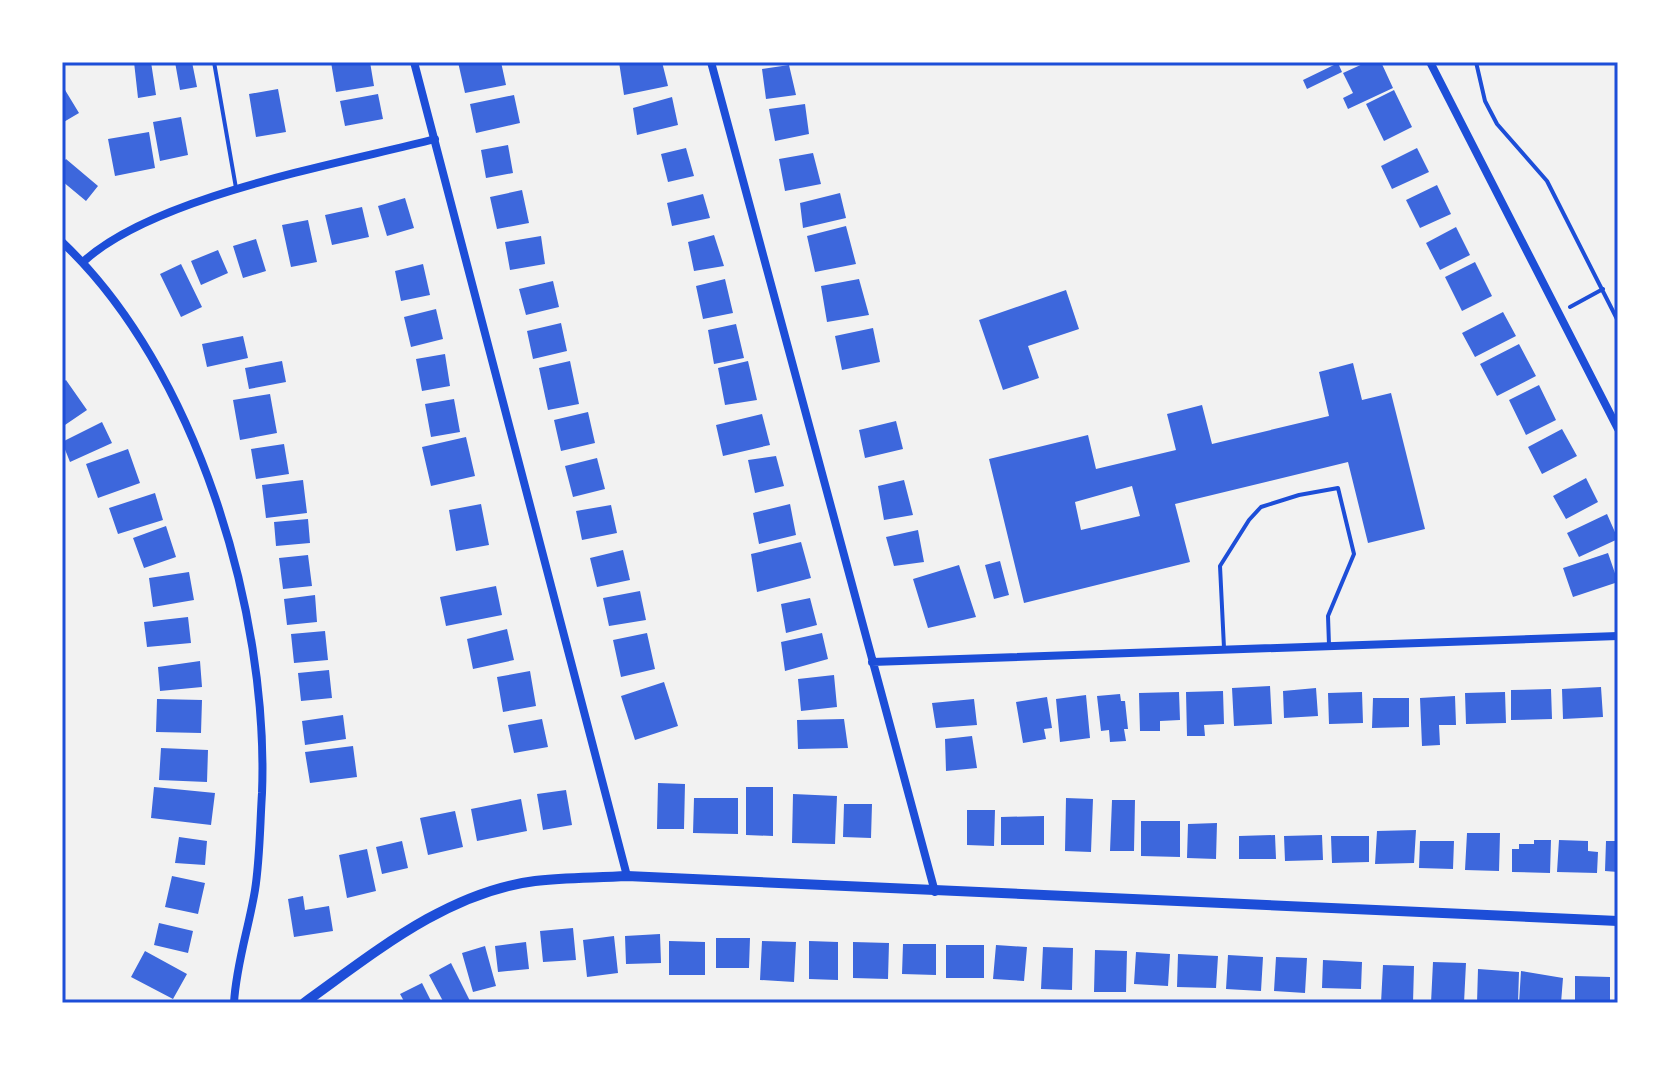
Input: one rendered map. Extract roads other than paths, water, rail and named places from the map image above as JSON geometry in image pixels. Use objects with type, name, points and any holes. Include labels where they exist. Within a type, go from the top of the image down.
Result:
[{"type":"street","points":[[414,62],[627,876]]},
{"type":"street","points":[[711,62],[935,892]]},
{"type":"street","points":[[1430,62],[1618,429]]},
{"type":"street","points":[[83,262],[116,237],[167,214],[236,191],[435,139]]},
{"type":"street","points":[[62,242],[83,262],[167,380],[193,437],[247,610],[256,678],[262,789],[256,886],[234,1003]]},
{"type":"street","points":[[872,662],[1618,636]]},
{"type":"street","points":[[304,1003],[392,940],[466,898],[534,881],[627,876],[1618,921]]},
{"type":"lane","points":[[214,62],[236,191]]},
{"type":"lane","points":[[1224,649],[1220,566],[1249,520],[1261,507],[1299,495],[1338,488],[1354,554],[1328,616],[1329,645]]}]
